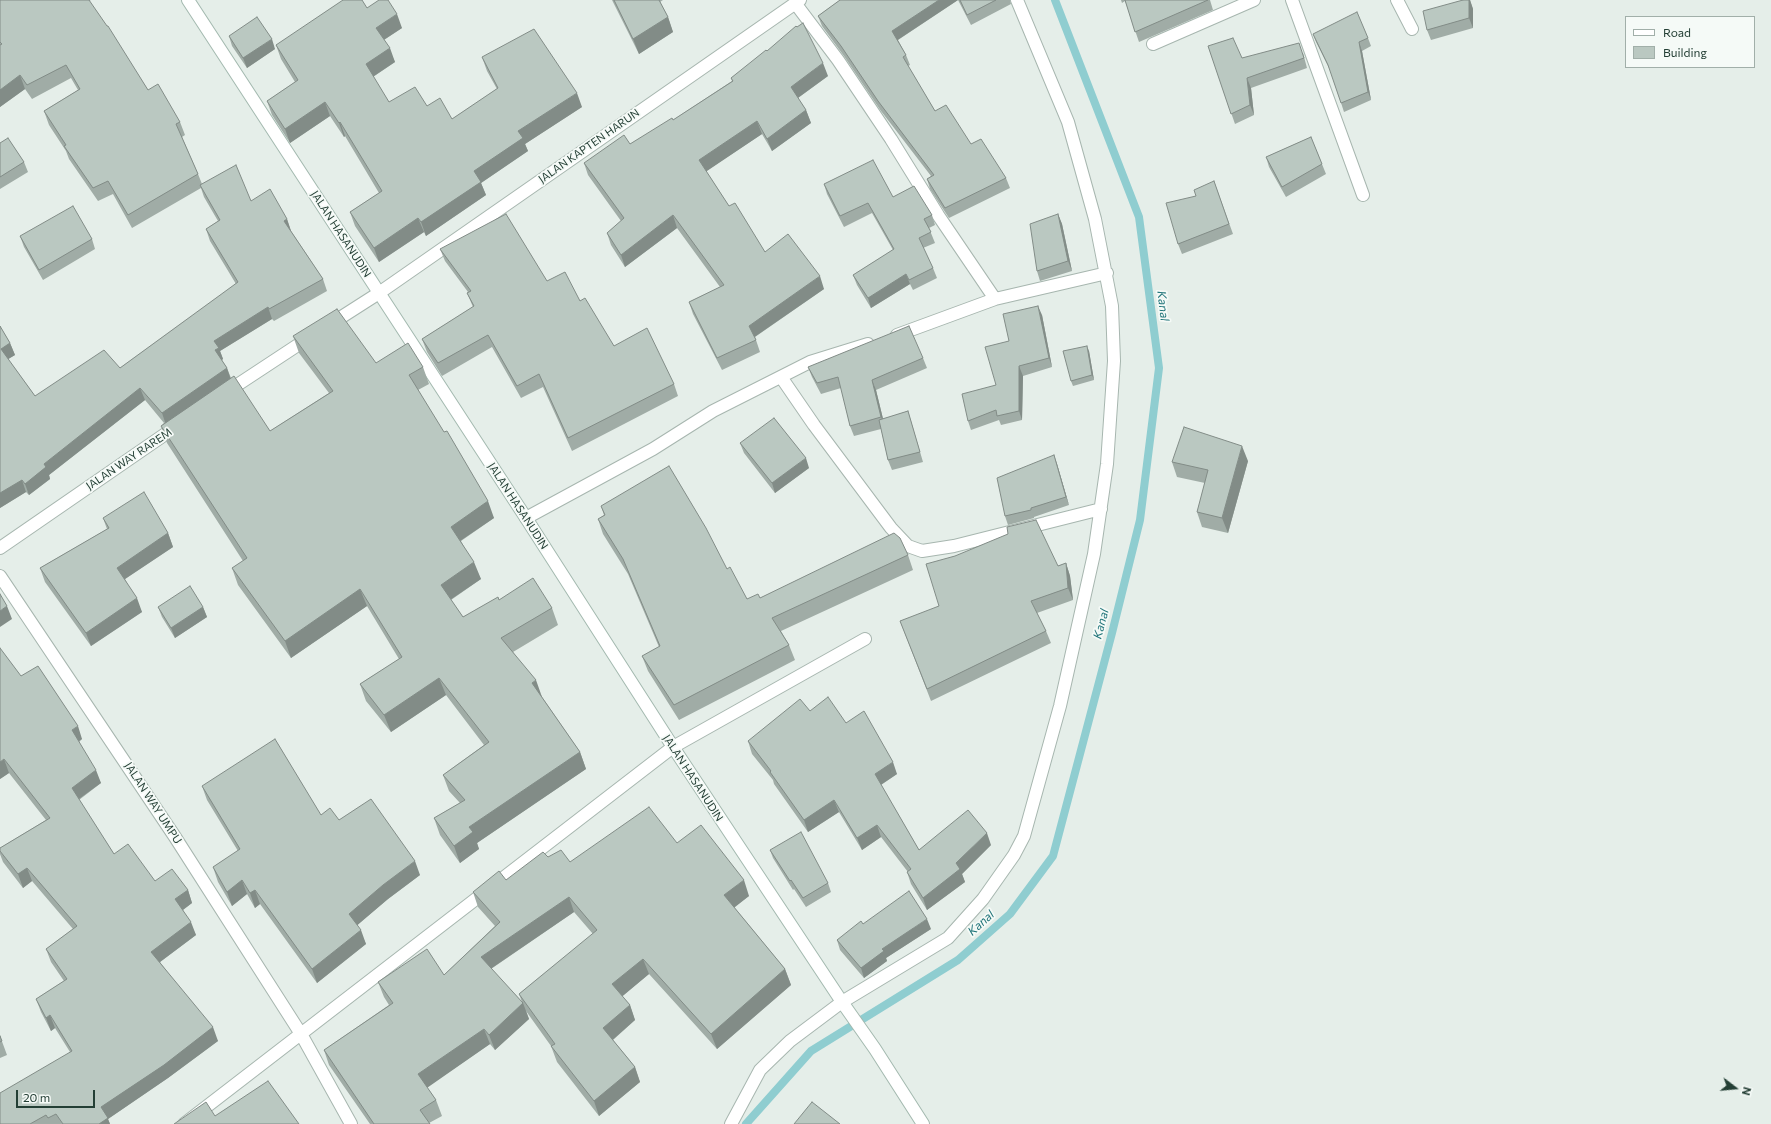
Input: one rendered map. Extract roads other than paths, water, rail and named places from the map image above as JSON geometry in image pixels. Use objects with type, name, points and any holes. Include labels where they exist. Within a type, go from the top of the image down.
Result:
[{"type":"street","name":"JALAN HASANUDIN","points":[[188,0],[380,293],[673,747],[875,1049],[922,1124]]},
{"type":"street","points":[[731,1124],[760,1070],[790,1041],[948,938],[983,899],[1014,855],[1024,836],[1060,706],[1094,554],[1107,464],[1114,362],[1112,306],[1107,273],[1095,219],[1068,122],[1017,0]]},
{"type":"street","points":[[1153,44],[1254,0]]},
{"type":"street","points":[[1292,0],[1363,195]]},
{"type":"street","points":[[1397,0],[1412,28]]},
{"type":"street","name":"JALAN KAPTEN HARUN","points":[[380,293],[798,2]]},
{"type":"street","points":[[798,2],[891,139],[938,215],[996,299]]},
{"type":"street","points":[[526,518],[653,449],[712,411],[810,362],[884,339],[996,299],[1107,273]]},
{"type":"street","points":[[215,400],[380,293]]},
{"type":"street","points":[[781,377],[891,528],[908,546],[922,551],[954,546],[1101,509]]},
{"type":"street","name":"JALAN WAY RAREM","points":[[0,548],[189,418]]},
{"type":"street","name":"JALAN WAY UMPU","points":[[0,576],[121,754],[301,1034],[351,1124]]},
{"type":"street","points":[[184,1124],[673,747],[865,639]]},
{"type":"waterway","name":"Kanal","points":[[746,1124],[811,1051],[958,960],[1010,914],[1053,856],[1112,633],[1140,520],[1159,368],[1139,217],[1055,0]]}]
